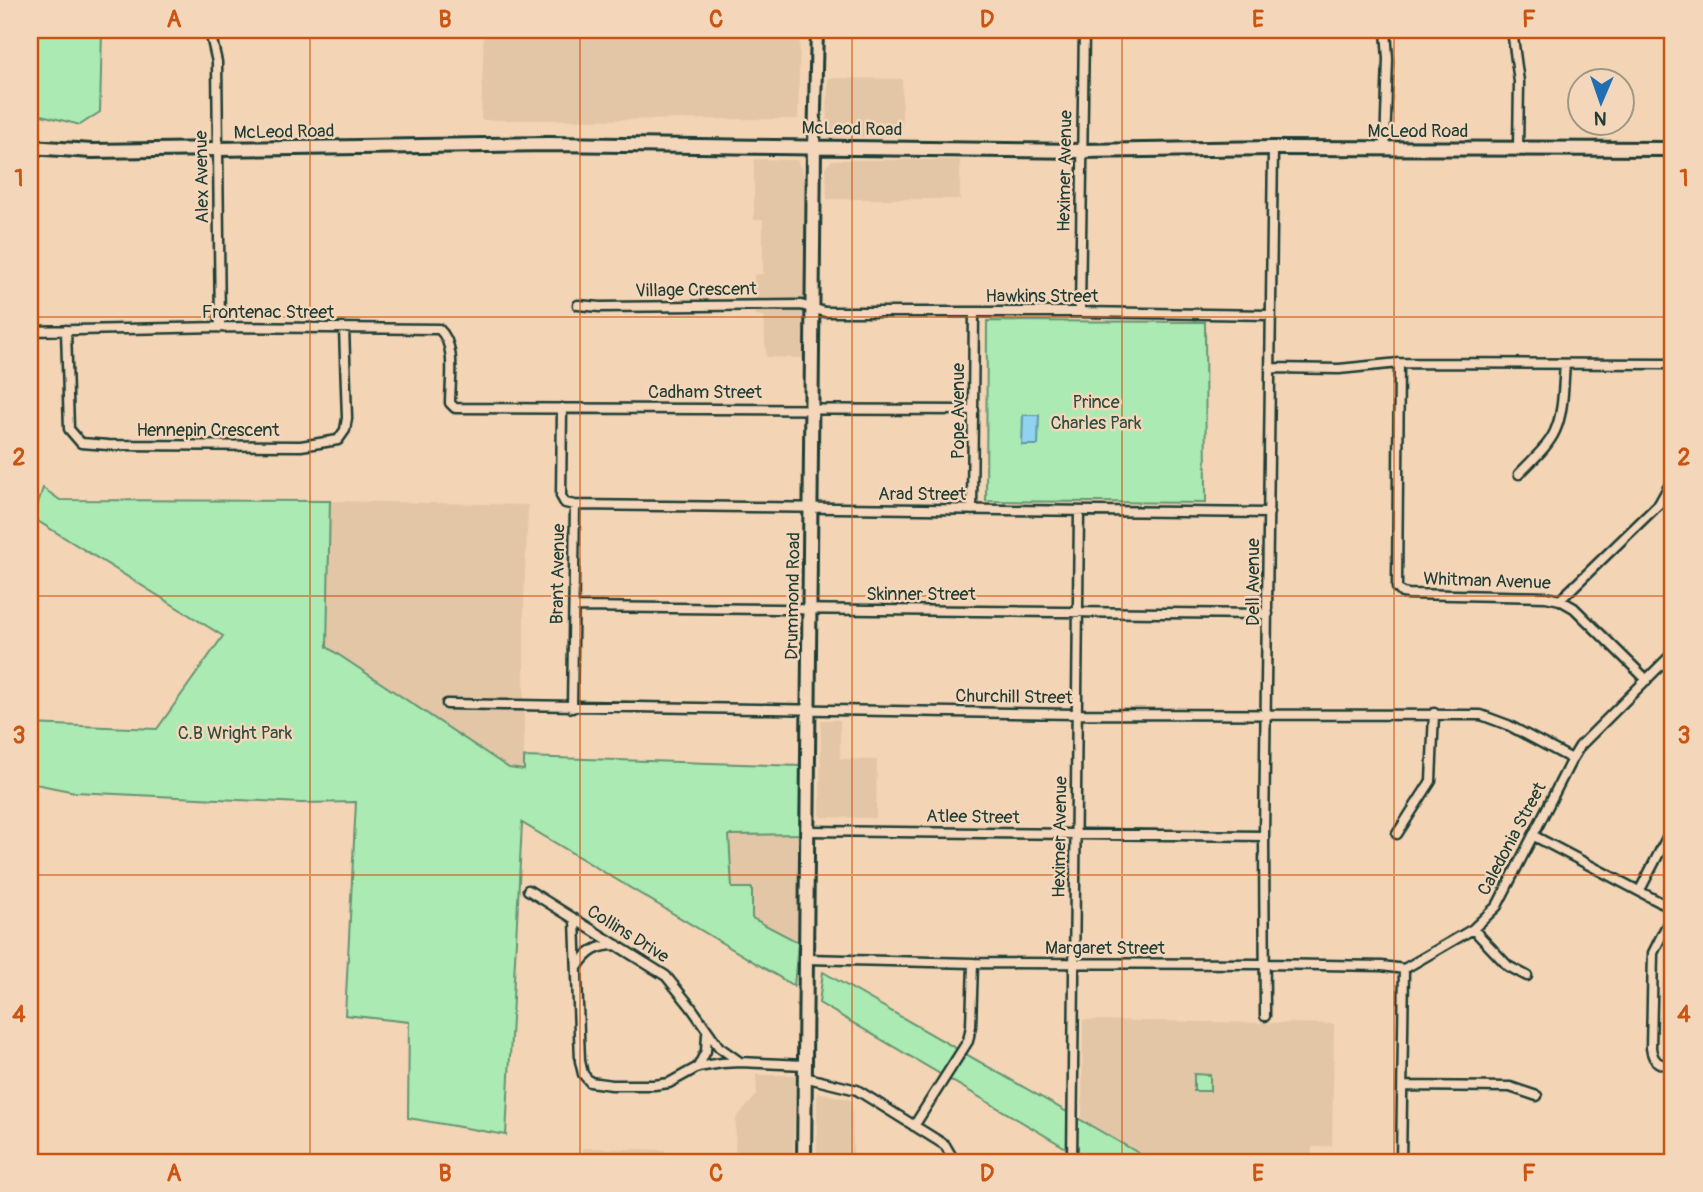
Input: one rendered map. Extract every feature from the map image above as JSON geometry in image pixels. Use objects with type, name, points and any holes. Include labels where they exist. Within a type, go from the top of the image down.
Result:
[{"type":"main road","name":"McLeod Road","points":[[30,147],[92,151],[548,144],[1081,150],[1673,149]]},
{"type":"main road","name":"Drummond Road","points":[[804,1162],[814,146]]},
{"type":"street","name":"Alex Avenue","points":[[206,30],[211,36],[217,62],[220,327]]},
{"type":"street","name":"Drummond Road","points":[[814,146],[817,30]]},
{"type":"street","name":"Heximer Avenue","points":[[1080,312],[1084,30]]},
{"type":"street","points":[[1385,148],[1388,59],[1386,30]]},
{"type":"street","points":[[1512,30],[1519,82],[1518,149]]},
{"type":"street","name":"Dell Avenue","points":[[1265,1016],[1264,836],[1273,148]]},
{"type":"street","name":"Village Crescent","points":[[578,305],[801,305],[814,309]]},
{"type":"street","name":"Hawkins Street","points":[[814,309],[825,312],[1270,315]]},
{"type":"street","name":"Pope Avenue","points":[[972,510],[974,312]]},
{"type":"street","name":"Frontenac Street","points":[[30,331],[220,327],[439,329],[450,344],[450,392]]},
{"type":"street","name":"Hennepin Crescent","points":[[66,330],[69,429],[81,443],[301,446],[333,442],[338,440],[345,430],[347,418],[344,328]]},
{"type":"street","points":[[1271,368],[1339,369],[1399,363],[1673,364]]},
{"type":"street","name":"Whitman Avenue","points":[[1399,363],[1397,588],[1408,594],[1546,597],[1560,600],[1574,608],[1647,680]]},
{"type":"street","points":[[1519,474],[1556,429],[1561,412],[1565,364]]},
{"type":"street","name":"Cadham Street","points":[[450,392],[450,403],[455,408],[974,410]]},
{"type":"street","name":"Brant Avenue","points":[[562,408],[561,496],[565,503],[575,505],[572,708]]},
{"type":"street","points":[[1560,600],[1659,504],[1673,479]]},
{"type":"street","name":"Arad Street","points":[[575,505],[812,510],[1269,513]]},
{"type":"street","name":"Heximer Avenue","points":[[1072,1162],[1079,511]]},
{"type":"street","name":"Skinner Street","points":[[573,607],[1268,614]]},
{"type":"street","name":"Caledonia Street","points":[[1404,969],[1473,929],[1497,906],[1580,746],[1673,653]]},
{"type":"street","name":"Churchill Street","points":[[447,704],[1077,714],[1480,715],[1508,725],[1572,759]]},
{"type":"street","points":[[1397,834],[1431,780],[1434,713]]},
{"type":"street","points":[[1640,890],[1673,826]]},
{"type":"street","name":"Atlee Street","points":[[808,831],[1264,836]]},
{"type":"street","points":[[1534,836],[1640,890],[1673,911],[1653,953],[1651,1048],[1653,1057],[1659,1064],[1673,1066]]},
{"type":"street","name":"Collins Drive","points":[[528,890],[666,976],[719,1047],[740,1062]]},
{"type":"street","points":[[575,919],[580,1061],[583,1074],[590,1082],[654,1085],[669,1083],[698,1067],[740,1062],[805,1071],[857,1090],[946,1145],[955,1162]]},
{"type":"street","points":[[1473,929],[1508,966],[1527,976]]},
{"type":"street","points":[[577,968],[592,950],[604,945],[618,945]]},
{"type":"street","name":"Margaret Street","points":[[806,960],[1264,964],[1382,966],[1404,969]]},
{"type":"street","points":[[914,1126],[968,1041],[973,963]]},
{"type":"street","points":[[1401,1162],[1404,969]]},
{"type":"street","points":[[698,1067],[706,1051],[706,1031]]},
{"type":"street","points":[[1403,1086],[1510,1087],[1537,1096]]},
{"type":"street","points":[[30,1104],[33,1162]]},
{"type":"shaded area","points":[[484,30],[800,30],[798,119],[481,120]]},
{"type":"shaded area","points":[[828,78],[902,79],[902,136],[833,137],[827,132]]},
{"type":"shaded area","points":[[754,159],[797,160],[806,180],[803,358],[766,357],[764,316],[755,315],[754,275],[763,274],[763,219],[754,220]]},
{"type":"shaded area","points":[[832,160],[960,160],[960,199],[827,199],[826,167]]},
{"type":"shaded area","points":[[330,501],[528,505],[524,598],[524,770],[509,768],[326,647]]},
{"type":"shaded area","points":[[821,720],[840,720],[840,759],[877,760],[876,818],[820,817]]},
{"type":"shaded area","points":[[799,834],[798,942],[752,918],[732,888],[729,835]]},
{"type":"shaded area","points":[[1083,1020],[1334,1024],[1332,1146],[1312,1147],[1312,1162],[1156,1162],[1082,1120]]},
{"type":"shaded area","points":[[756,1075],[795,1075],[793,1162],[735,1162],[736,1118],[757,1095]]},
{"type":"shaded area","points":[[817,1092],[852,1100],[853,1162],[817,1162]]},
{"type":"shaded area","points":[[583,1148],[665,1150],[666,1162],[583,1162]]},
{"type":"green space","points":[[30,30],[102,30],[100,112],[80,125],[30,112]]},
{"type":"green space","name":"Prince Charles Park","points":[[987,321],[1205,322],[1206,503],[986,501]]},
{"type":"green space","name":"C.B Wright Park","points":[[43,488],[60,500],[330,501],[327,647],[509,768],[524,770],[524,757],[801,766],[799,834],[729,835],[732,888],[752,888],[752,918],[798,942],[794,986],[522,823],[506,1135],[408,1118],[409,1022],[345,1015],[356,802],[301,803],[75,792],[30,783],[30,724],[157,729],[223,636],[33,518]]},
{"type":"green space","points":[[823,972],[1154,1162],[1090,1162],[819,1003]]},
{"type":"green space","points":[[1194,1074],[1210,1075],[1210,1091],[1194,1091]]},
{"type":"water","points":[[1023,415],[1039,415],[1038,445],[1022,445]]}]
